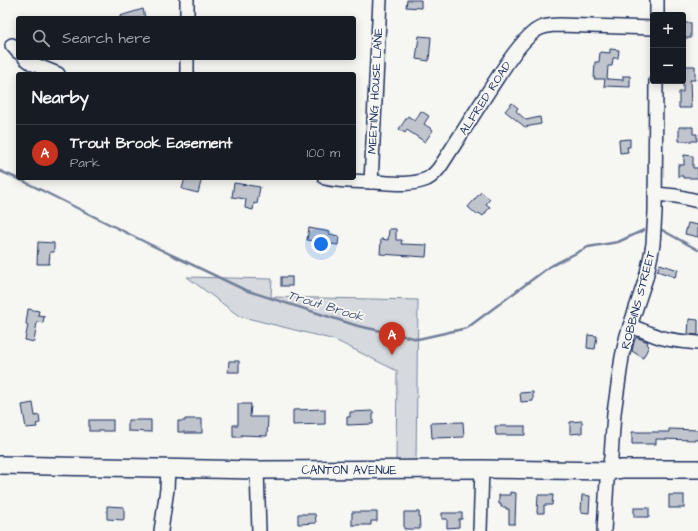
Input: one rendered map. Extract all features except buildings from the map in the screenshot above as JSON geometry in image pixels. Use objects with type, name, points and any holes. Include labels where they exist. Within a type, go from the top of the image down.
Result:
[{"type":"main road","name":"CANTON AVENUE","points":[[0,465],[257,470],[482,469],[609,471],[622,469],[698,469]]},
{"type":"street","points":[[187,0],[187,16]]},
{"type":"street","name":"MEETING HOUSE LANE","points":[[371,182],[380,0]]},
{"type":"street","points":[[657,0],[657,12]]},
{"type":"street","name":"ALFRED ROAD","points":[[339,180],[411,183],[432,176],[442,164],[512,56],[526,39],[540,28],[550,25],[650,28]]},
{"type":"street","points":[[28,60],[33,64],[53,72]]},
{"type":"street","points":[[187,60],[187,72]]},
{"type":"street","name":"ROBBINS STREET","points":[[604,531],[614,413],[622,357],[630,326],[646,278],[651,256],[655,194],[656,84]]},
{"type":"street","points":[[655,194],[676,196],[698,201]]},
{"type":"street","points":[[630,326],[667,340],[698,343]]},
{"type":"street","points":[[161,531],[167,489],[168,468]]},
{"type":"street","points":[[480,531],[482,469]]},
{"type":"street","points":[[257,470],[259,531]]},
{"type":"shaded area","points":[[187,277],[272,279],[271,297],[418,300],[416,460],[396,461],[397,371],[335,340],[239,316]]},
{"type":"waterway","name":"Trout Brook","points":[[0,171],[16,178]]},
{"type":"waterway","name":"Trout Brook","points":[[21,180],[245,290],[358,326],[418,339],[467,328],[549,267],[588,247],[618,242],[644,230]]},
{"type":"waterway","name":"Trout Brook","points":[[662,230],[698,250]]},
{"type":"place","name":"Trout Brook Easement","points":[[392,355]]}]
